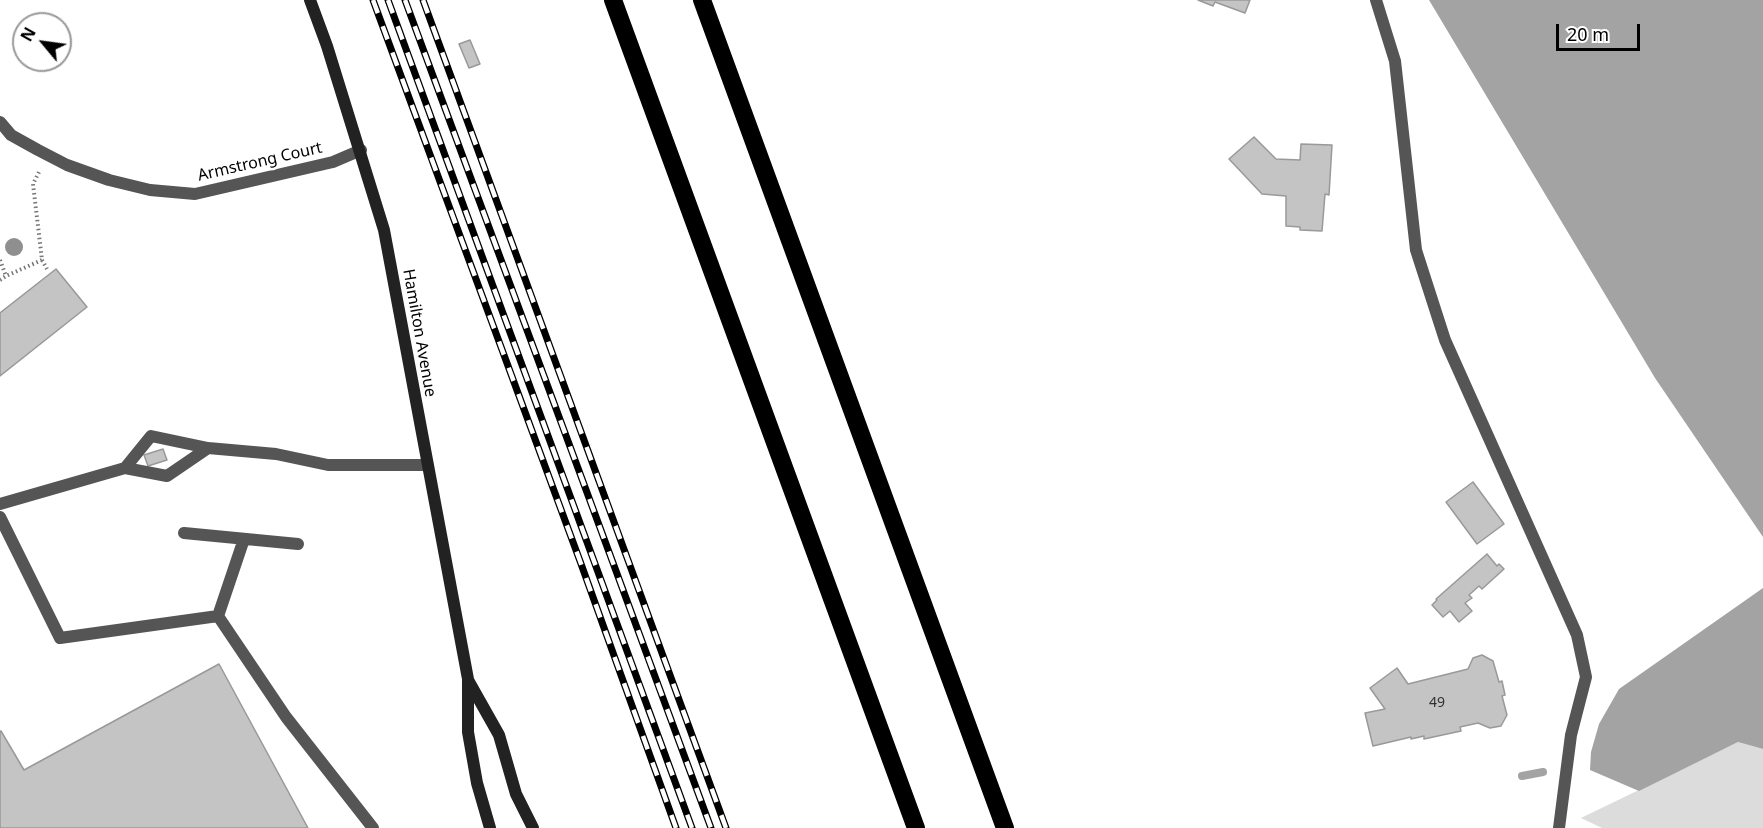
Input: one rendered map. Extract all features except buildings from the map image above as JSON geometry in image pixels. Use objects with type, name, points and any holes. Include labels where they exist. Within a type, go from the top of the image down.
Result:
[{"type":"highway","points":[[612,0],[914,821]]},
{"type":"highway","points":[[702,0],[1003,822]]},
{"type":"main road","name":"Hamilton Avenue","points":[[310,0],[361,150],[384,230],[426,465],[468,679],[468,732],[477,783],[490,828]]},
{"type":"main road","name":"Hamilton Avenue","points":[[468,679],[499,735],[516,794],[533,828]]},
{"type":"street","points":[[1376,0],[1395,62],[1416,250],[1445,340],[1577,635],[1586,677],[1571,735],[1559,828]]},
{"type":"street","name":"Armstrong Court","points":[[0,122],[12,135],[67,165],[109,180],[150,189],[195,194],[333,162],[361,150]]},
{"type":"street","points":[[125,468],[151,436],[208,448],[276,454],[328,465],[426,465]]},
{"type":"street","points":[[0,504],[125,468],[167,476],[208,448]]},
{"type":"street","points":[[0,517],[60,638],[218,616]]},
{"type":"street","points":[[184,533],[298,544]]},
{"type":"street","points":[[218,616],[244,539]]},
{"type":"street","points":[[218,616],[286,717],[373,828]]},
{"type":"path","points":[[47,155],[33,184],[42,260],[47,269]]},
{"type":"path","points":[[0,260],[6,276]]},
{"type":"path","points":[[0,280],[42,260]]},
{"type":"shaded area","points":[[1429,0],[1763,0],[1763,537],[1655,378]]},
{"type":"shaded area","points":[[1763,588],[1763,749],[1738,742],[1639,791],[1590,770],[1591,752],[1599,724],[1619,689]]},
{"type":"shaded area","points":[[1738,742],[1763,749],[1763,828],[1602,828],[1581,818]]},
{"type":"waterway","points":[[1522,776],[1543,772]]},
{"type":"railway","points":[[373,0],[676,828]]},
{"type":"railway","points":[[388,0],[692,828]]},
{"type":"railway","points":[[405,0],[711,828]]},
{"type":"railway","points":[[423,0],[726,828]]}]
